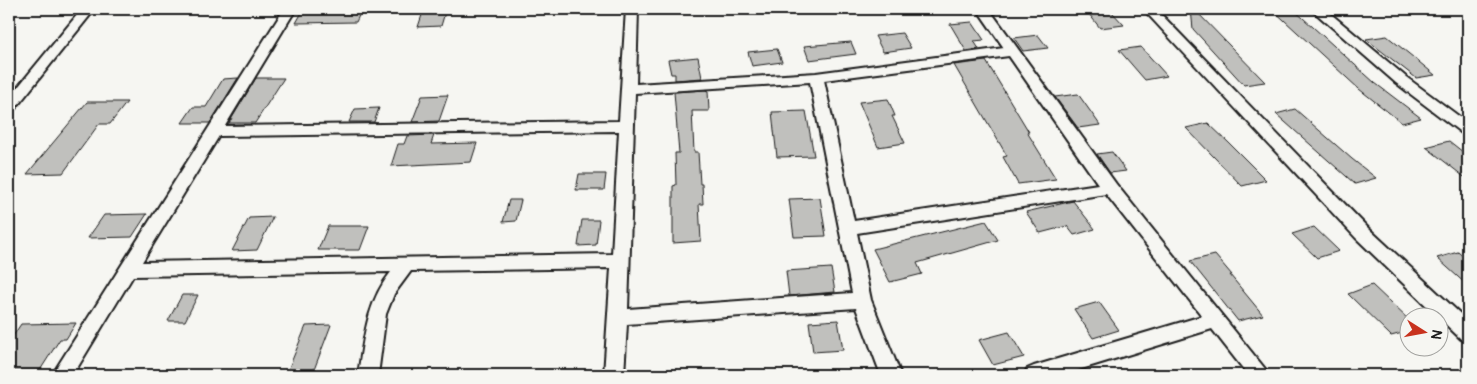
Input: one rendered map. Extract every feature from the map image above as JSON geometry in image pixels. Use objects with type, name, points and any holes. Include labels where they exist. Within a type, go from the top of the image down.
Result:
[{"type":"street","points":[[9,107],[89,9]]},
{"type":"street","points":[[62,375],[290,9]]},
{"type":"street","points":[[615,374],[632,9]]},
{"type":"street","points":[[983,9],[1110,188],[1260,375]]},
{"type":"street","points":[[1149,9],[1362,233],[1468,333]]},
{"type":"street","points":[[1318,9],[1401,80],[1468,130]]},
{"type":"street","points":[[628,89],[816,77],[1013,51]]},
{"type":"street","points":[[816,77],[862,300],[891,375]]},
{"type":"street","points":[[214,131],[626,126]]},
{"type":"street","points":[[847,228],[1110,188]]},
{"type":"street","points":[[128,269],[620,261]]},
{"type":"street","points":[[368,375],[377,314],[386,292],[406,265]]},
{"type":"street","points":[[618,317],[862,300]]},
{"type":"street","points":[[1034,375],[1216,320]]},
{"type":"building","points":[[304,9],[362,9],[356,22],[296,23]]},
{"type":"building","points":[[424,9],[446,9],[441,26],[418,27]]},
{"type":"building","points":[[1191,9],[1194,9],[1265,82],[1244,85],[1193,29]]},
{"type":"building","points":[[1272,9],[1293,9],[1375,83],[1421,118],[1402,123],[1359,89]]},
{"type":"building","points":[[1112,12],[1124,25],[1100,28],[1089,14]]},
{"type":"building","points":[[972,22],[984,40],[974,41],[979,49],[966,51],[950,24]]},
{"type":"building","points":[[902,33],[911,48],[883,52],[875,36]]},
{"type":"building","points":[[1038,35],[1048,48],[1023,51],[1014,38]]},
{"type":"building","points":[[1387,36],[1435,75],[1416,78],[1366,39]]},
{"type":"building","points":[[851,42],[856,54],[809,60],[804,46]]},
{"type":"building","points":[[1141,47],[1167,76],[1145,80],[1119,50]]},
{"type":"building","points":[[777,49],[782,62],[752,66],[748,52]]},
{"type":"building","points":[[698,57],[702,78],[675,80],[675,74],[671,74],[668,60]]},
{"type":"building","points":[[986,61],[1056,179],[1018,184],[1003,157],[1007,156],[954,65]]},
{"type":"building","points":[[238,78],[210,123],[182,123],[193,107],[206,107],[223,79]]},
{"type":"building","points":[[256,78],[284,78],[255,123],[229,123]]},
{"type":"building","points":[[708,91],[709,111],[692,111],[694,152],[698,152],[700,184],[702,184],[703,204],[699,204],[701,241],[673,243],[673,186],[676,185],[675,153],[679,153],[674,92]]},
{"type":"building","points":[[1078,94],[1100,125],[1078,128],[1055,97]]},
{"type":"building","points":[[448,95],[439,121],[412,122],[422,96]]},
{"type":"building","points":[[888,99],[895,116],[892,116],[905,143],[878,147],[859,102]]},
{"type":"building","points":[[87,102],[127,102],[110,124],[99,124],[63,173],[27,174]]},
{"type":"building","points":[[379,108],[374,122],[349,122],[355,109]]},
{"type":"building","points":[[1295,109],[1376,178],[1355,184],[1276,114]]},
{"type":"building","points":[[806,111],[814,156],[777,157],[772,112]]},
{"type":"building","points":[[1208,123],[1266,180],[1242,186],[1186,128]]},
{"type":"building","points":[[434,135],[431,144],[477,143],[471,162],[391,166],[398,144],[404,144],[407,136]]},
{"type":"building","points":[[1449,141],[1468,156],[1468,180],[1426,147]]},
{"type":"building","points":[[1112,152],[1126,171],[1110,173],[1097,154]]},
{"type":"building","points":[[579,174],[606,174],[604,190],[576,190]]},
{"type":"building","points":[[820,198],[826,236],[794,237],[789,199]]},
{"type":"building","points":[[509,200],[521,200],[516,221],[503,222]]},
{"type":"building","points":[[1073,201],[1095,229],[1074,235],[1067,226],[1040,233],[1026,212]]},
{"type":"building","points":[[147,214],[132,237],[88,238],[104,215]]},
{"type":"building","points":[[273,217],[257,250],[232,251],[249,218]]},
{"type":"building","points":[[582,220],[599,220],[596,245],[578,246]]},
{"type":"building","points":[[986,221],[998,240],[917,263],[922,274],[890,282],[873,249]]},
{"type":"building","points":[[328,226],[369,226],[360,250],[318,250]]},
{"type":"building","points":[[1314,227],[1339,251],[1317,258],[1292,234]]},
{"type":"building","points":[[1458,252],[1468,261],[1468,286],[1437,258]]},
{"type":"building","points":[[1215,255],[1263,315],[1238,321],[1190,261]]},
{"type":"building","points":[[831,268],[835,292],[789,296],[786,271]]},
{"type":"building","points":[[1372,285],[1400,312],[1400,334],[1391,336],[1348,294]]},
{"type":"building","points":[[182,295],[198,295],[185,321],[168,321]]},
{"type":"building","points":[[1099,302],[1119,330],[1093,338],[1074,309]]},
{"type":"building","points":[[838,320],[843,350],[813,352],[809,322]]},
{"type":"building","points":[[76,323],[66,339],[60,339],[37,375],[9,375],[9,342],[21,324]]},
{"type":"building","points":[[331,325],[312,375],[286,375],[306,326]]},
{"type":"building","points":[[1009,332],[1024,357],[993,365],[979,340]]}]
